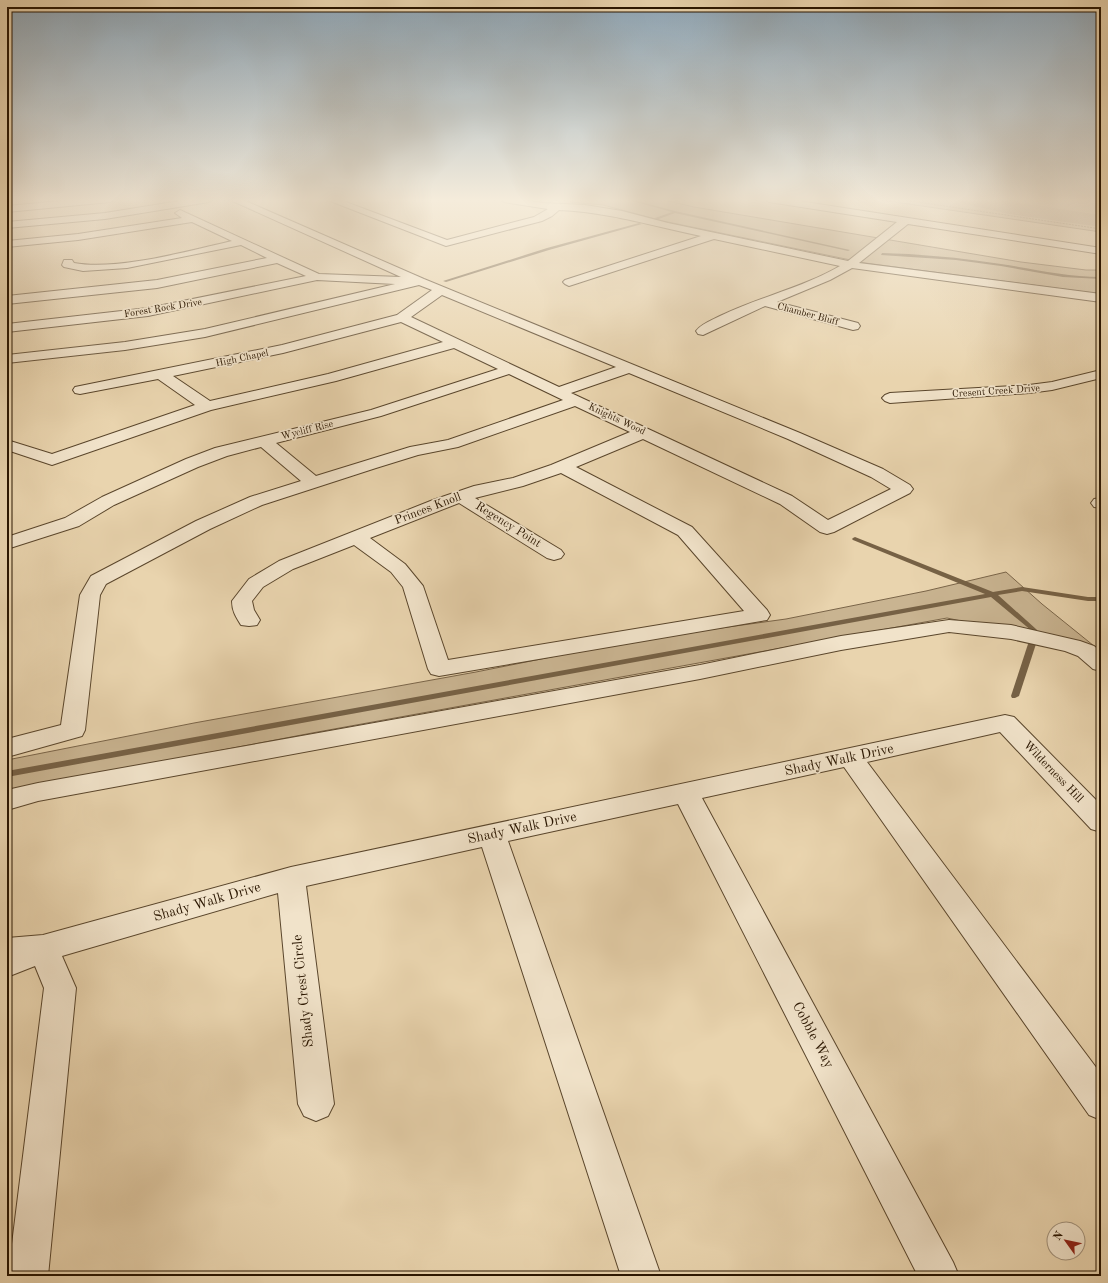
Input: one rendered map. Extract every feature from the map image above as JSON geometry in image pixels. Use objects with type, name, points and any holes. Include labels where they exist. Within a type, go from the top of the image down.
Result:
[{"type":"street","points":[[68,262],[68,264],[74,267],[106,267],[158,259]]},
{"type":"street","points":[[7,300],[157,284],[279,259],[317,277],[420,281]]},
{"type":"street","points":[[370,259],[628,368]]},
{"type":"street","points":[[569,282],[642,259]]},
{"type":"street","points":[[821,259],[850,265],[1101,298]]},
{"type":"street","points":[[703,331],[721,320],[826,278],[850,265],[858,259]]},
{"type":"street","name":"Forest Rock Drive","points":[[7,328],[148,312],[214,300],[317,277]]},
{"type":"street","points":[[7,359],[125,346],[205,333],[420,281]]},
{"type":"street","points":[[402,318],[442,289]]},
{"type":"street","name":"Chamber Bluff","points":[[764,302],[853,326]]},
{"type":"street","name":"Knights Wood","points":[[402,318],[786,500],[827,528],[904,488],[877,473],[794,436],[628,368]]},
{"type":"street","name":"High Chapel","points":[[80,390],[283,349],[402,318]]},
{"type":"street","points":[[7,445],[52,460],[171,417],[207,406],[331,378],[455,343]]},
{"type":"street","points":[[559,392],[628,368]]},
{"type":"street","name":"Wycliff Rise","points":[[7,543],[72,522],[108,501],[192,463],[221,452],[263,440],[389,409],[511,369]]},
{"type":"street","points":[[161,374],[207,406]]},
{"type":"street","name":"Cresent Creek Drive","points":[[890,398],[1030,389],[1052,386],[1101,374]]},
{"type":"street","points":[[7,748],[74,730],[90,596],[98,580],[249,504],[376,462],[416,451],[452,444],[577,400]]},
{"type":"street","name":"Princes Knoll","points":[[249,620],[243,610],[242,601],[256,583],[286,565],[462,496],[517,482],[562,467],[645,432]]},
{"type":"street","points":[[263,440],[314,483]]},
{"type":"street","points":[[356,537],[398,568],[413,586],[439,669],[759,615],[685,531],[562,467]]},
{"type":"street","name":"Regency Point","points":[[462,496],[554,554]]},
{"type":"street","name":"Wycliff Rise","points":[[7,530],[108,501]]},
{"type":"street","points":[[7,800],[38,792],[295,744],[700,672],[849,642],[949,626],[1011,632],[1072,646],[1086,651],[1101,664]]},
{"type":"street","name":"Shady Walk Drive","points":[[7,964],[43,948],[291,878],[1005,723]]},
{"type":"street","name":"Wilderness Hill","points":[[1005,723],[1101,822]]},
{"type":"street","points":[[850,757],[1101,1103]]},
{"type":"street","name":"Cobble Way","points":[[686,793],[940,1276]]},
{"type":"street","points":[[492,835],[641,1276]]},
{"type":"street","name":"Shady Crest Circle","points":[[291,878],[316,1104]]},
{"type":"street","points":[[28,1276],[60,988],[43,948]]},
{"type":"street","name":"Shady Walk Drive","points":[[7,951],[43,948]]},
{"type":"shaded area","points":[[845,259],[1002,259],[1086,270],[1101,270],[1101,294],[865,263]]},
{"type":"shaded area","points":[[1006,572],[1042,604],[1099,650],[947,618],[312,733],[7,791],[7,760],[194,723],[476,672],[641,639],[786,619],[926,591]]},
{"type":"waterway","points":[[445,281],[516,259]]},
{"type":"waterway","points":[[955,259],[1063,276],[1101,278]]},
{"type":"waterway","points":[[855,539],[992,594]]},
{"type":"waterway","points":[[992,594],[1022,589],[1088,599],[1101,599]]},
{"type":"waterway","points":[[7,774],[992,594]]},
{"type":"waterway","points":[[992,594],[1034,630]]},
{"type":"waterway","points":[[1015,696],[1032,644]]}]
